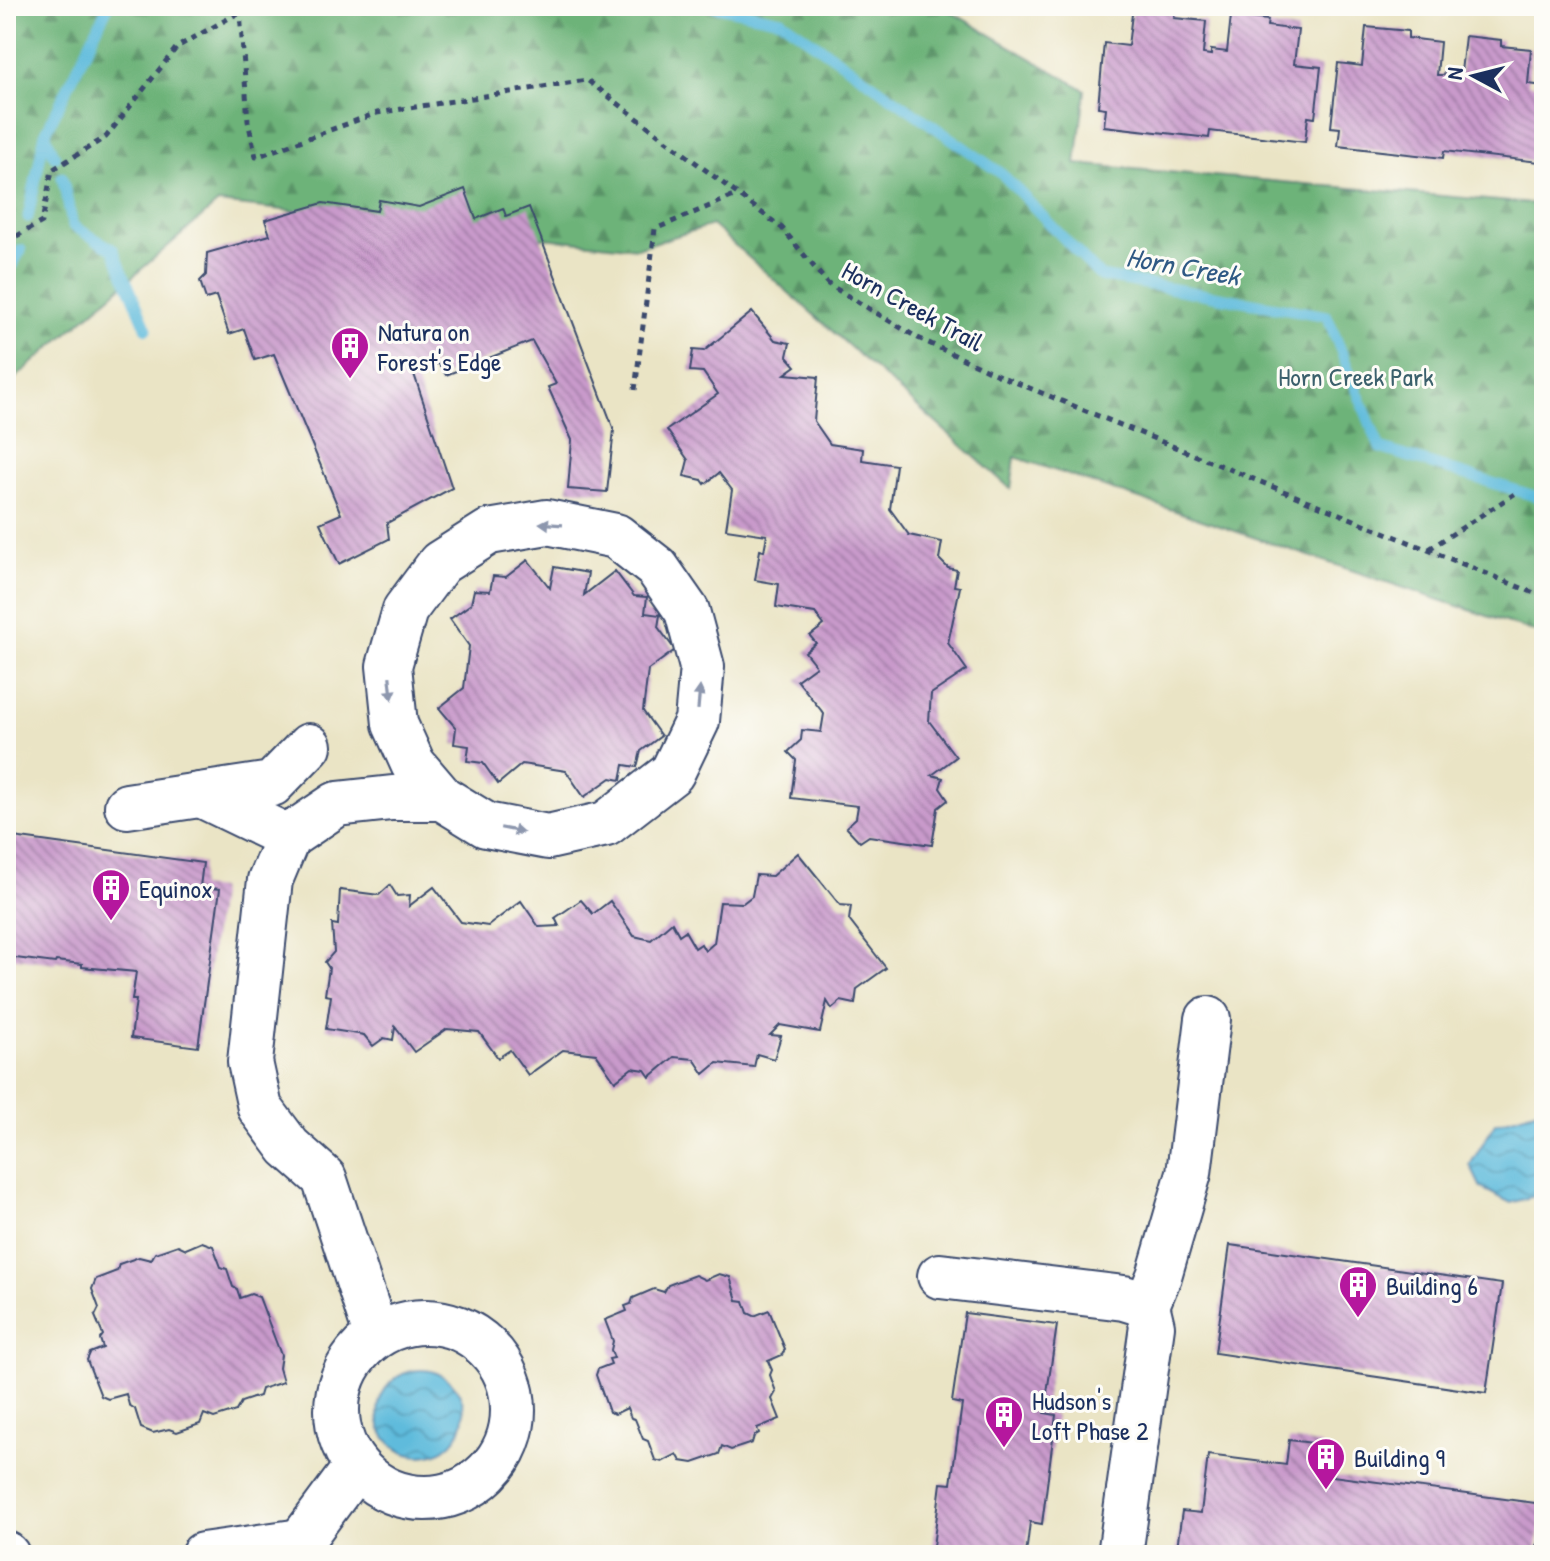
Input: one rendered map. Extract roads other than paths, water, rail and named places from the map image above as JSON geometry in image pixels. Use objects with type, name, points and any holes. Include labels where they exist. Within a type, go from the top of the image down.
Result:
[{"type":"lane","points":[[376,1335],[324,1178],[289,1147],[260,1108],[250,1062],[270,880],[288,837],[337,804],[392,798],[442,798],[486,825],[548,837],[606,824],[672,773],[697,721],[702,667],[687,611],[657,568],[616,536],[547,522],[489,532],[440,563],[405,610],[389,666],[395,724],[413,764],[442,798]]},
{"type":"lane","points":[[127,806],[272,784],[309,746]]},
{"type":"lane","points":[[201,795],[288,837]]},
{"type":"lane","points":[[1120,1555],[1152,1326],[1147,1305],[1159,1276],[1189,1173],[1208,1019]]},
{"type":"lane","points":[[940,1276],[1015,1302],[1124,1298],[1147,1305]]},
{"type":"lane","points":[[419,1320],[454,1326],[488,1347],[510,1385],[511,1432],[494,1468],[464,1491],[428,1500],[390,1493],[355,1468],[336,1424],[343,1373],[376,1335],[419,1320]]},
{"type":"lane","points":[[203,1555],[299,1548],[355,1468]]},
{"type":"water","points":[[1544,1108],[1544,1193],[1511,1203],[1481,1188],[1470,1165],[1495,1123]]},
{"type":"water","points":[[421,1370],[437,1374],[451,1383],[460,1397],[464,1413],[460,1429],[451,1443],[437,1452],[421,1456],[405,1452],[391,1443],[382,1429],[378,1413],[382,1397],[391,1383],[405,1374]]},
{"type":"waterway","points":[[28,217],[45,134],[108,6]]},
{"type":"waterway","name":"Horn Creek","points":[[713,6],[781,20],[1002,174],[1100,276],[1327,316],[1380,448],[1544,499]]},
{"type":"waterway","points":[[46,135],[55,157]]},
{"type":"waterway","points":[[62,177],[73,226],[113,249],[147,329]]},
{"type":"waterway","points":[[6,276],[21,250]]},
{"type":"place","name":"Natura on Forest's Edge","points":[[350,380]]},
{"type":"place","name":"Equinox","points":[[111,922]]},
{"type":"place","name":"Building 6","points":[[1358,1319]]},
{"type":"place","name":"Hudson's Loft Phase 2","points":[[1004,1449]]},
{"type":"place","name":"Building 9","points":[[1326,1491]]},
{"type":"park label","name":"Horn Creek Park","points":[[1356,376]]}]
